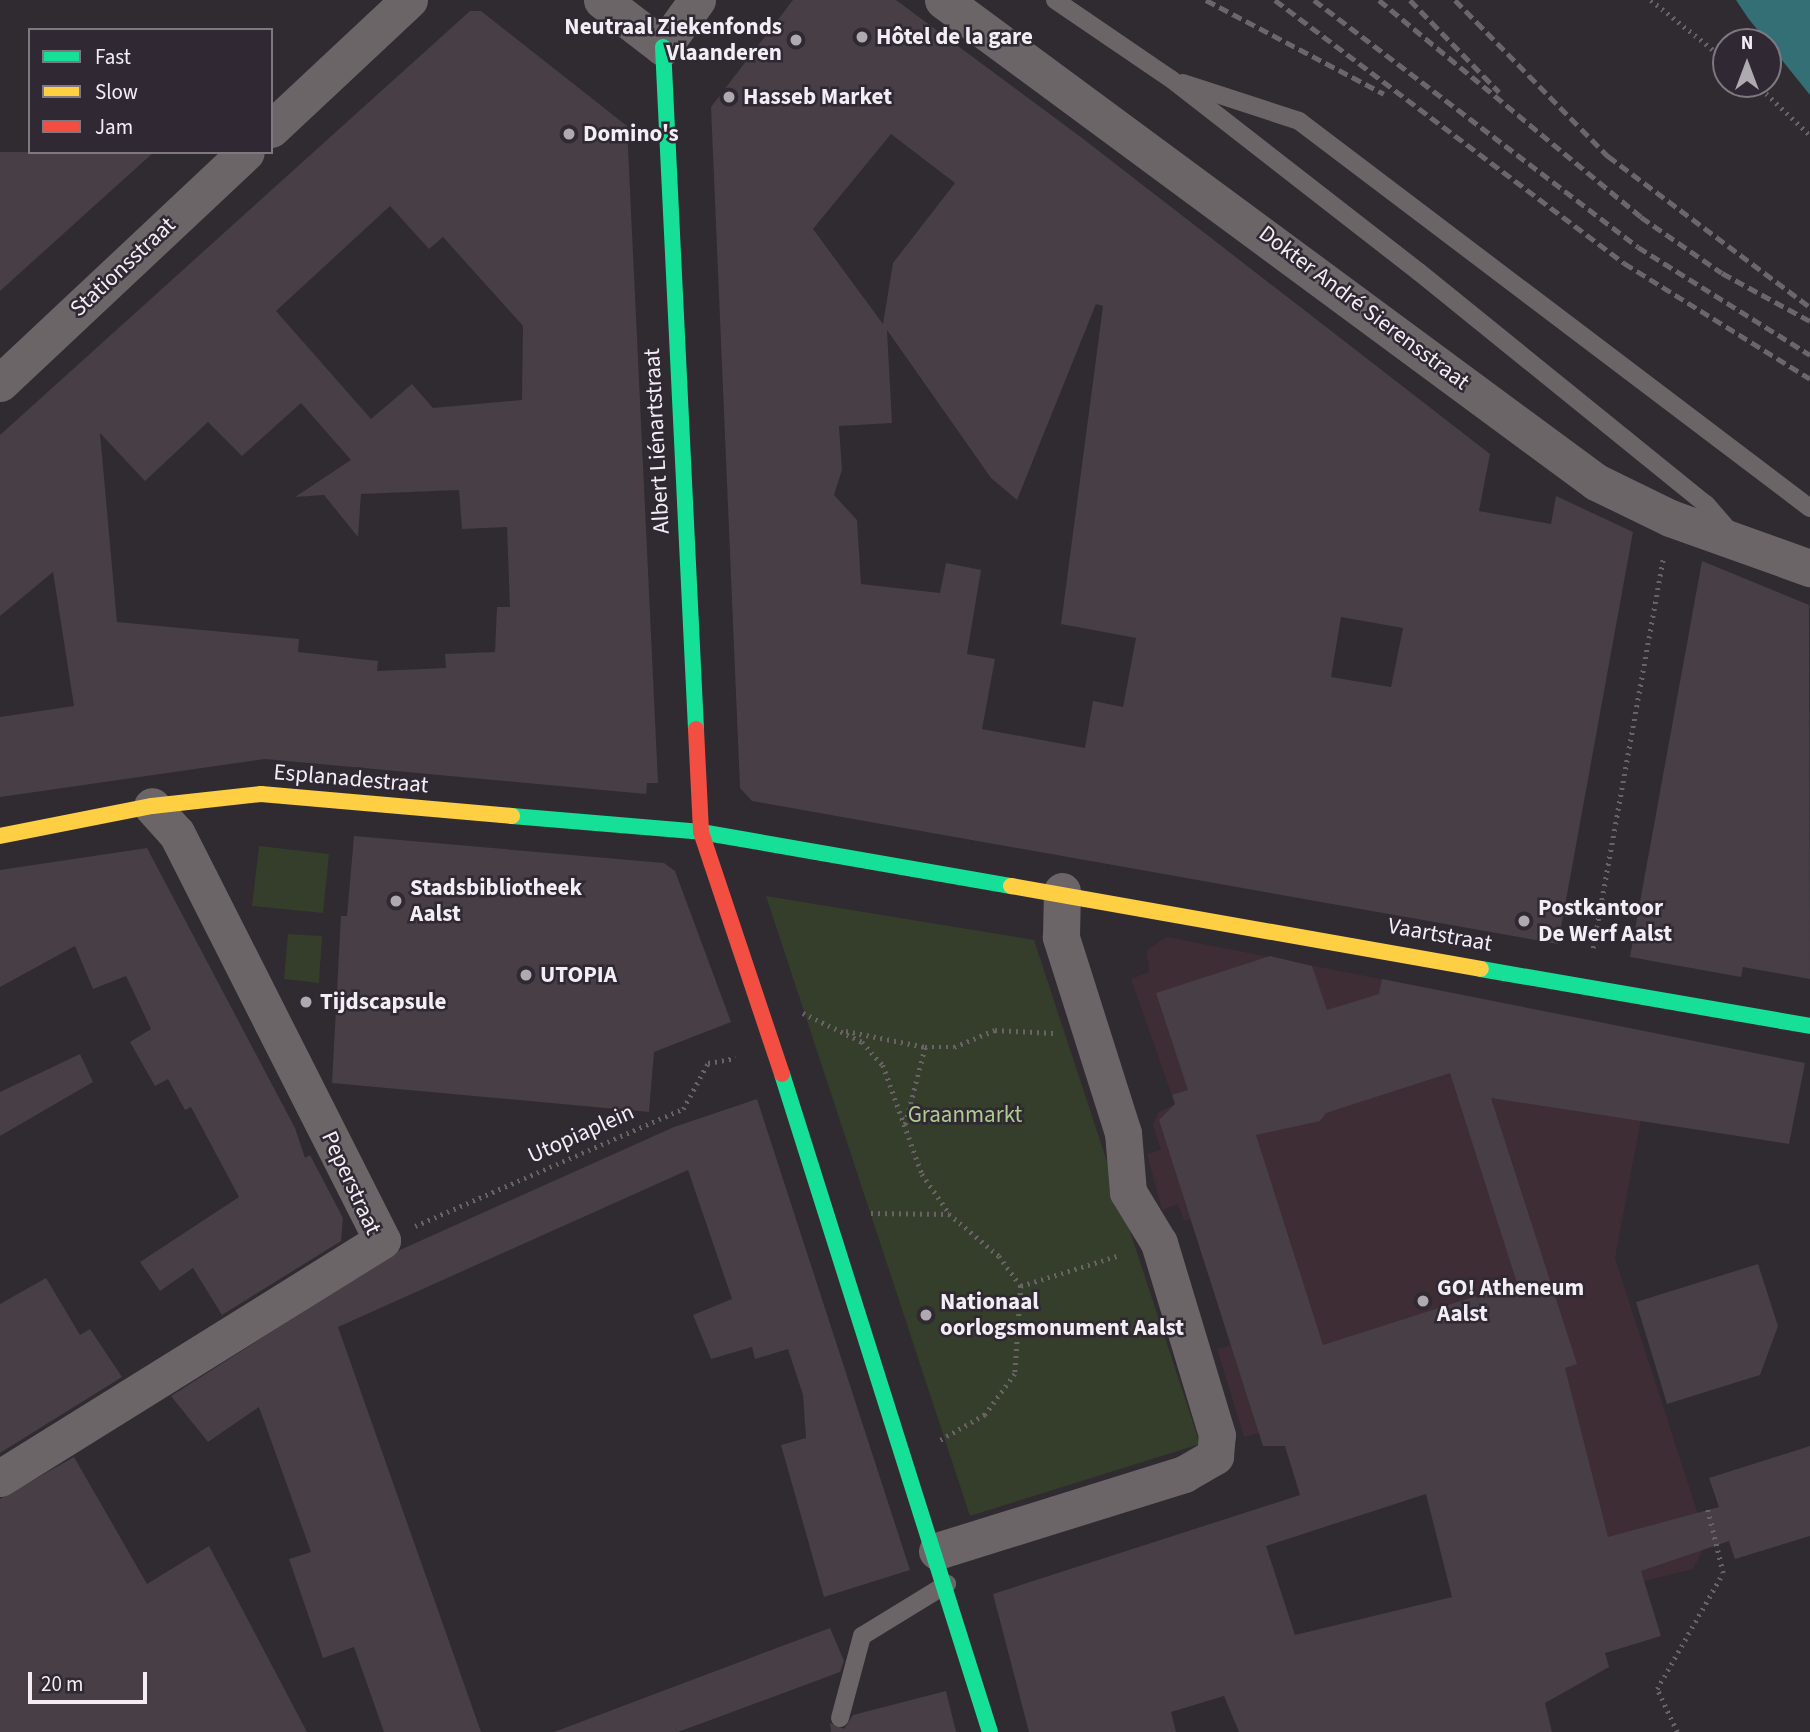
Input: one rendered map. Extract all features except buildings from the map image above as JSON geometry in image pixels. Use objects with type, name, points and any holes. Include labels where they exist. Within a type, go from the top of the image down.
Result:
[{"type":"street","points":[[273,127],[409,0]]},
{"type":"street","points":[[602,0],[663,47],[697,0]]},
{"type":"street","name":"Dokter André Sierensstraat","points":[[943,0],[1575,466],[1670,518],[1810,568]]},
{"type":"street","name":"Albert Liénartstraat","points":[[663,47],[701,832]]},
{"type":"street","name":"Stationsstraat","points":[[0,383],[244,154]]},
{"type":"street","name":"Esplanadestraat","points":[[0,836],[152,806],[261,794],[701,832]]},
{"type":"street","name":"Peperstraat","points":[[0,1478],[382,1240],[176,833],[152,806]]},
{"type":"street","points":[[942,1568],[1184,1474],[1215,1456],[1217,1435],[1159,1243],[1128,1192],[1123,1133],[1061,937],[1062,891],[701,832],[762,1005],[833,1225],[942,1568],[990,1732]]},
{"type":"street","name":"Vaartstraat","points":[[1062,891],[1810,1026]]},
{"type":"lane","points":[[1055,0],[1171,79],[1706,504],[1741,545]]},
{"type":"lane","points":[[1171,79],[1299,121],[1725,440],[1810,508]]},
{"type":"lane","points":[[840,1718],[862,1636],[942,1568]]},
{"type":"path","points":[[1651,0],[1712,49]]},
{"type":"path","points":[[1771,98],[1810,135]]},
{"type":"path","points":[[1586,984],[1670,518]]},
{"type":"path","points":[[762,1005],[839,1029],[925,1047],[954,1047],[995,1030],[1092,1032]]},
{"type":"path","points":[[839,1029],[883,1065],[922,1174],[949,1214],[999,1256],[1021,1286],[1015,1374],[985,1415],[946,1440],[904,1448]]},
{"type":"path","points":[[904,1129],[925,1047]]},
{"type":"path","name":"Utopiaplein","points":[[382,1240],[683,1109],[708,1063],[776,1050]]},
{"type":"path","points":[[833,1225],[872,1213],[949,1214]]},
{"type":"path","points":[[1021,1286],[1159,1243]]},
{"type":"path","points":[[1677,1732],[1657,1689],[1723,1573],[1707,1508]]},
{"type":"shaded area","name":"GO! Atheneum Aalst","points":[[1167,937],[1657,1033],[1615,1258],[1707,1542],[1693,1569],[1620,1587],[1452,1444],[1288,1457],[1283,1441],[1259,1433],[1244,1437],[1217,1349],[1231,1345],[1190,1219],[1184,1221],[1178,1204],[1162,1210],[1147,1154],[1161,1150],[1153,1125],[1157,1113],[1175,1104],[1131,979],[1149,972],[1147,950]]},
{"type":"green space","points":[[259,846],[329,854],[323,913],[252,906]]},
{"type":"green space","name":"Graanmarkt","points":[[766,896],[1034,940],[1200,1444],[970,1516]]},
{"type":"green space","points":[[288,934],[322,936],[319,983],[284,979]]},
{"type":"water","points":[[1736,0],[1810,0],[1810,95],[1782,60],[1782,28],[1756,28]]},
{"type":"railway","points":[[1206,0],[1384,94]]},
{"type":"railway","points":[[1275,0],[1624,263],[1810,379]]},
{"type":"railway","points":[[1314,0],[1638,247],[1810,355]]},
{"type":"railway","points":[[1379,0],[1641,217],[1722,273],[1810,321]]},
{"type":"railway","points":[[1410,0],[1499,92]]},
{"type":"railway","points":[[1455,0],[1608,156],[1810,307]]},
{"type":"traffic: fast","points":[[663,47],[696,729]]},
{"type":"traffic: fast","points":[[512,816],[701,832],[1011,886]]},
{"type":"traffic: fast","points":[[1481,969],[1810,1026]]},
{"type":"traffic: fast","points":[[782,1074],[990,1732]]},
{"type":"traffic: slow","points":[[0,836],[152,806],[261,794],[512,816]]},
{"type":"traffic: slow","points":[[1011,886],[1481,969]]},
{"type":"traffic: jam","points":[[696,729],[701,832],[782,1074]]},
{"type":"place","name":"Hôtel de la gare","points":[[862,37]]},
{"type":"place","name":"Neutraal Ziekenfonds Vlaanderen","points":[[796,40]]},
{"type":"place","name":"Hasseb Market","points":[[729,97]]},
{"type":"place","name":"Domino's","points":[[569,134]]},
{"type":"place","name":"Stadsbibliotheek Aalst","points":[[396,901]]},
{"type":"place","name":"Postkantoor De Werf Aalst","points":[[1524,921]]},
{"type":"place","name":"UTOPIA","points":[[526,975]]},
{"type":"place","name":"Tijdscapsule","points":[[306,1002]]},
{"type":"place","name":"GO! Atheneum Aalst","points":[[1423,1301]]},
{"type":"place","name":"Nationaal oorlogsmonument Aalst","points":[[926,1315]]}]
